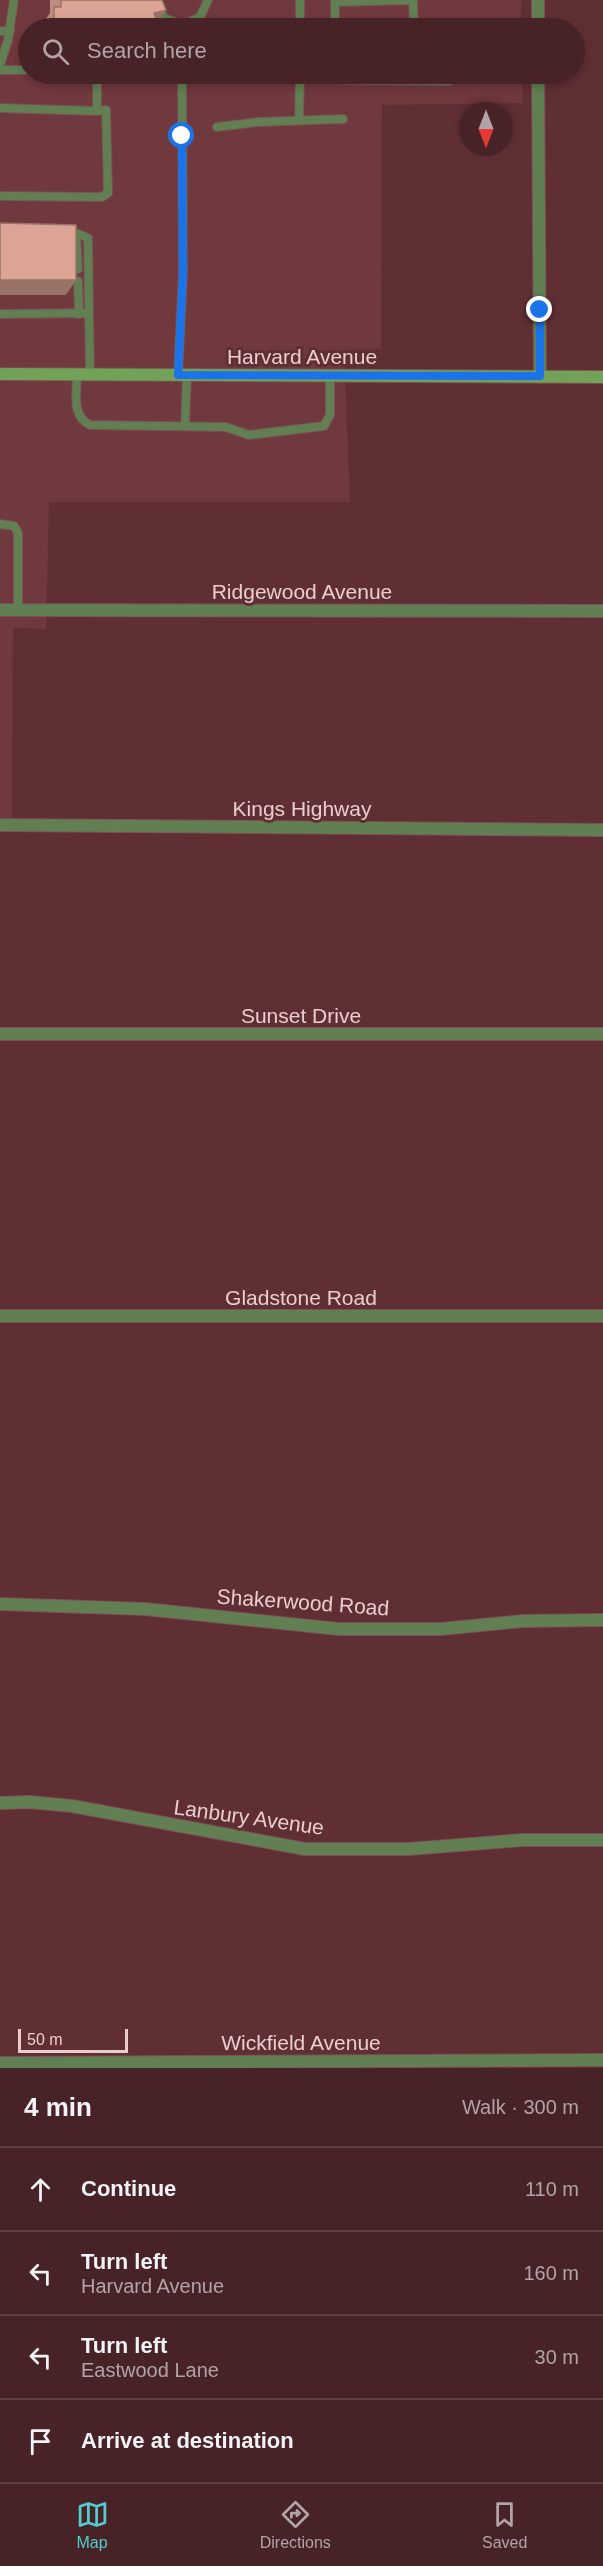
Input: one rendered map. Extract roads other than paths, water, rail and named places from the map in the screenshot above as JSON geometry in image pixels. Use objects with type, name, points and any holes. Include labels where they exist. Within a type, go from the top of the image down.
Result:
[{"type":"main road","name":"Harvard Avenue","points":[[0,374],[603,377]]},
{"type":"street","points":[[538,0],[538,18]]},
{"type":"street","points":[[538,84],[540,376]]},
{"type":"street","name":"Ridgewood Avenue","points":[[0,610],[603,611]]},
{"type":"street","name":"Kings Highway","points":[[0,825],[603,830]]},
{"type":"street","name":"Sunset Drive","points":[[0,1034],[603,1034]]},
{"type":"street","name":"Gladstone Road","points":[[0,1316],[603,1316]]},
{"type":"street","name":"Shakerwood Road","points":[[0,1604],[145,1609],[339,1629],[441,1629],[523,1621],[603,1620]]},
{"type":"street","name":"Lanbury Avenue","points":[[0,1803],[29,1802],[72,1806],[305,1849],[409,1849],[522,1840],[603,1840]]},
{"type":"street","name":"Wickfield Avenue","points":[[0,2063],[603,2060]]},
{"type":"lane","points":[[0,65],[5,31],[14,0]]},
{"type":"lane","points":[[155,0],[158,11],[164,18]]},
{"type":"lane","points":[[198,18],[208,0]]},
{"type":"lane","points":[[300,0],[300,18]]},
{"type":"lane","points":[[335,18],[335,2],[413,0],[414,18]]},
{"type":"lane","points":[[0,70],[18,70]]},
{"type":"lane","points":[[97,84],[97,111]]},
{"type":"lane","points":[[182,84],[182,375],[185,426]]},
{"type":"lane","points":[[299,120],[300,84]]},
{"type":"lane","points":[[0,108],[106,110],[108,193],[102,197],[0,196]]},
{"type":"lane","points":[[218,127],[299,120],[343,119]]},
{"type":"lane","points":[[54,233],[76,233],[88,238],[90,375]]},
{"type":"lane","points":[[76,233],[78,269]]},
{"type":"lane","points":[[78,281],[79,314]]},
{"type":"lane","points":[[0,314],[89,313]]},
{"type":"lane","points":[[77,374],[78,414],[81,420],[90,425],[226,427],[249,435],[324,426],[330,415],[330,376]]},
{"type":"lane","points":[[0,524],[14,526],[18,533],[18,610]]}]
